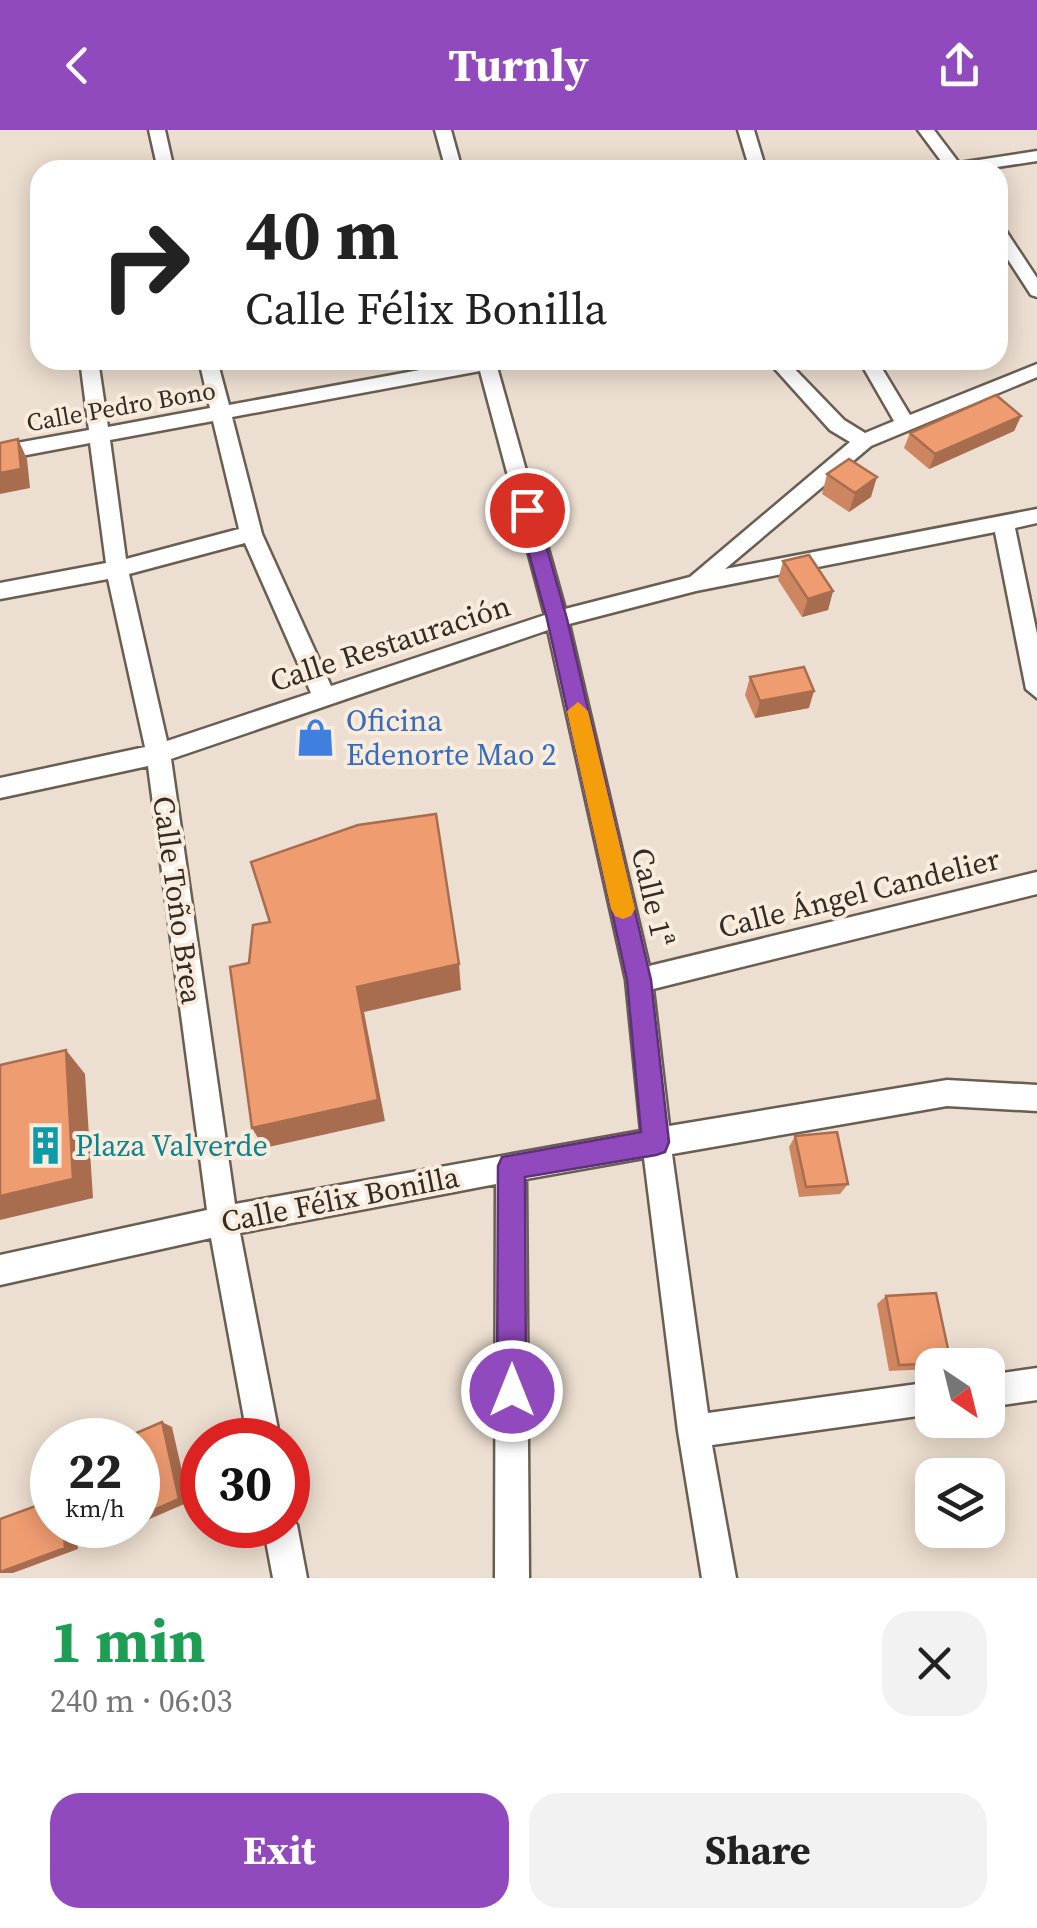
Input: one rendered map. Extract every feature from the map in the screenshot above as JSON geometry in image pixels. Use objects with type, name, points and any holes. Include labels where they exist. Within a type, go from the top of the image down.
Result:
[{"type":"street","points":[[157,130],[164,160]]},
{"type":"street","points":[[444,130],[452,160]]},
{"type":"street","points":[[746,130],[755,160]]},
{"type":"street","points":[[926,130],[945,160]]},
{"type":"street","points":[[1008,160],[1037,156]]},
{"type":"street","points":[[1008,247],[1037,291]]},
{"type":"street","name":"Calle Toño Brea","points":[[90,370],[117,569],[158,754],[222,1221],[260,1418]]},
{"type":"street","points":[[210,370],[251,534],[324,696]]},
{"type":"street","name":"Calle Pedro Bono","points":[[0,454],[445,370]]},
{"type":"street","name":"Calle 1ª","points":[[488,370],[557,619],[639,980],[694,1431],[719,1578]]},
{"type":"street","points":[[784,370],[837,425],[864,442]]},
{"type":"street","points":[[874,370],[904,422]]},
{"type":"street","name":"Calle Restauración","points":[[0,788],[158,754],[557,619],[696,582],[864,442],[904,422],[1037,370]]},
{"type":"street","points":[[696,582],[1037,516]]},
{"type":"street","points":[[1003,521],[1037,688]]},
{"type":"street","points":[[0,591],[117,569],[251,534]]},
{"type":"street","name":"Calle Ángel Candelier","points":[[639,980],[1037,882]]},
{"type":"street","name":"Calle Félix Bonilla","points":[[0,1270],[222,1221],[512,1166],[947,1093],[1037,1098]]},
{"type":"street","points":[[512,1166],[512,1578]]},
{"type":"street","points":[[1005,1389],[1036,1385]]},
{"type":"street","points":[[694,1431],[915,1400]]},
{"type":"street","points":[[284,1548],[290,1578]]},
{"type":"building","points":[[996,395],[1021,416],[935,454],[910,433]]},
{"type":"building","points":[[18,439],[21,469],[0,473],[0,443]]},
{"type":"building","points":[[849,459],[877,477],[855,493],[827,474]]},
{"type":"building","points":[[809,555],[833,591],[808,599],[783,561]]},
{"type":"building","points":[[804,667],[814,691],[760,701],[750,677]]},
{"type":"building","points":[[436,814],[459,964],[357,987],[378,1100],[252,1128],[230,967],[249,963],[253,925],[270,922],[251,862],[358,825]]},
{"type":"building","name":"Plaza Valverde","points":[[66,1050],[73,1179],[0,1196],[0,1065]]},
{"type":"building","points":[[837,1132],[848,1184],[806,1187],[795,1136]]},
{"type":"building","points":[[936,1293],[948,1348],[915,1348],[915,1364],[899,1365],[886,1296]]},
{"type":"building","points":[[160,1423],[179,1499],[160,1507]]},
{"type":"building","points":[[30,1508],[30,1548],[65,1548],[0,1572],[0,1519]]},
{"type":"slow traffic","points":[[578,711],[623,909]]},
{"type":"place","name":"Oficina Edenorte Mao 2","points":[[316,737]]},
{"type":"place","name":"Plaza Valverde","points":[[45,1145]]},
{"type":"route","points":[[512,1391],[512,1166],[656,1142],[639,980],[557,619],[527,510]]}]
